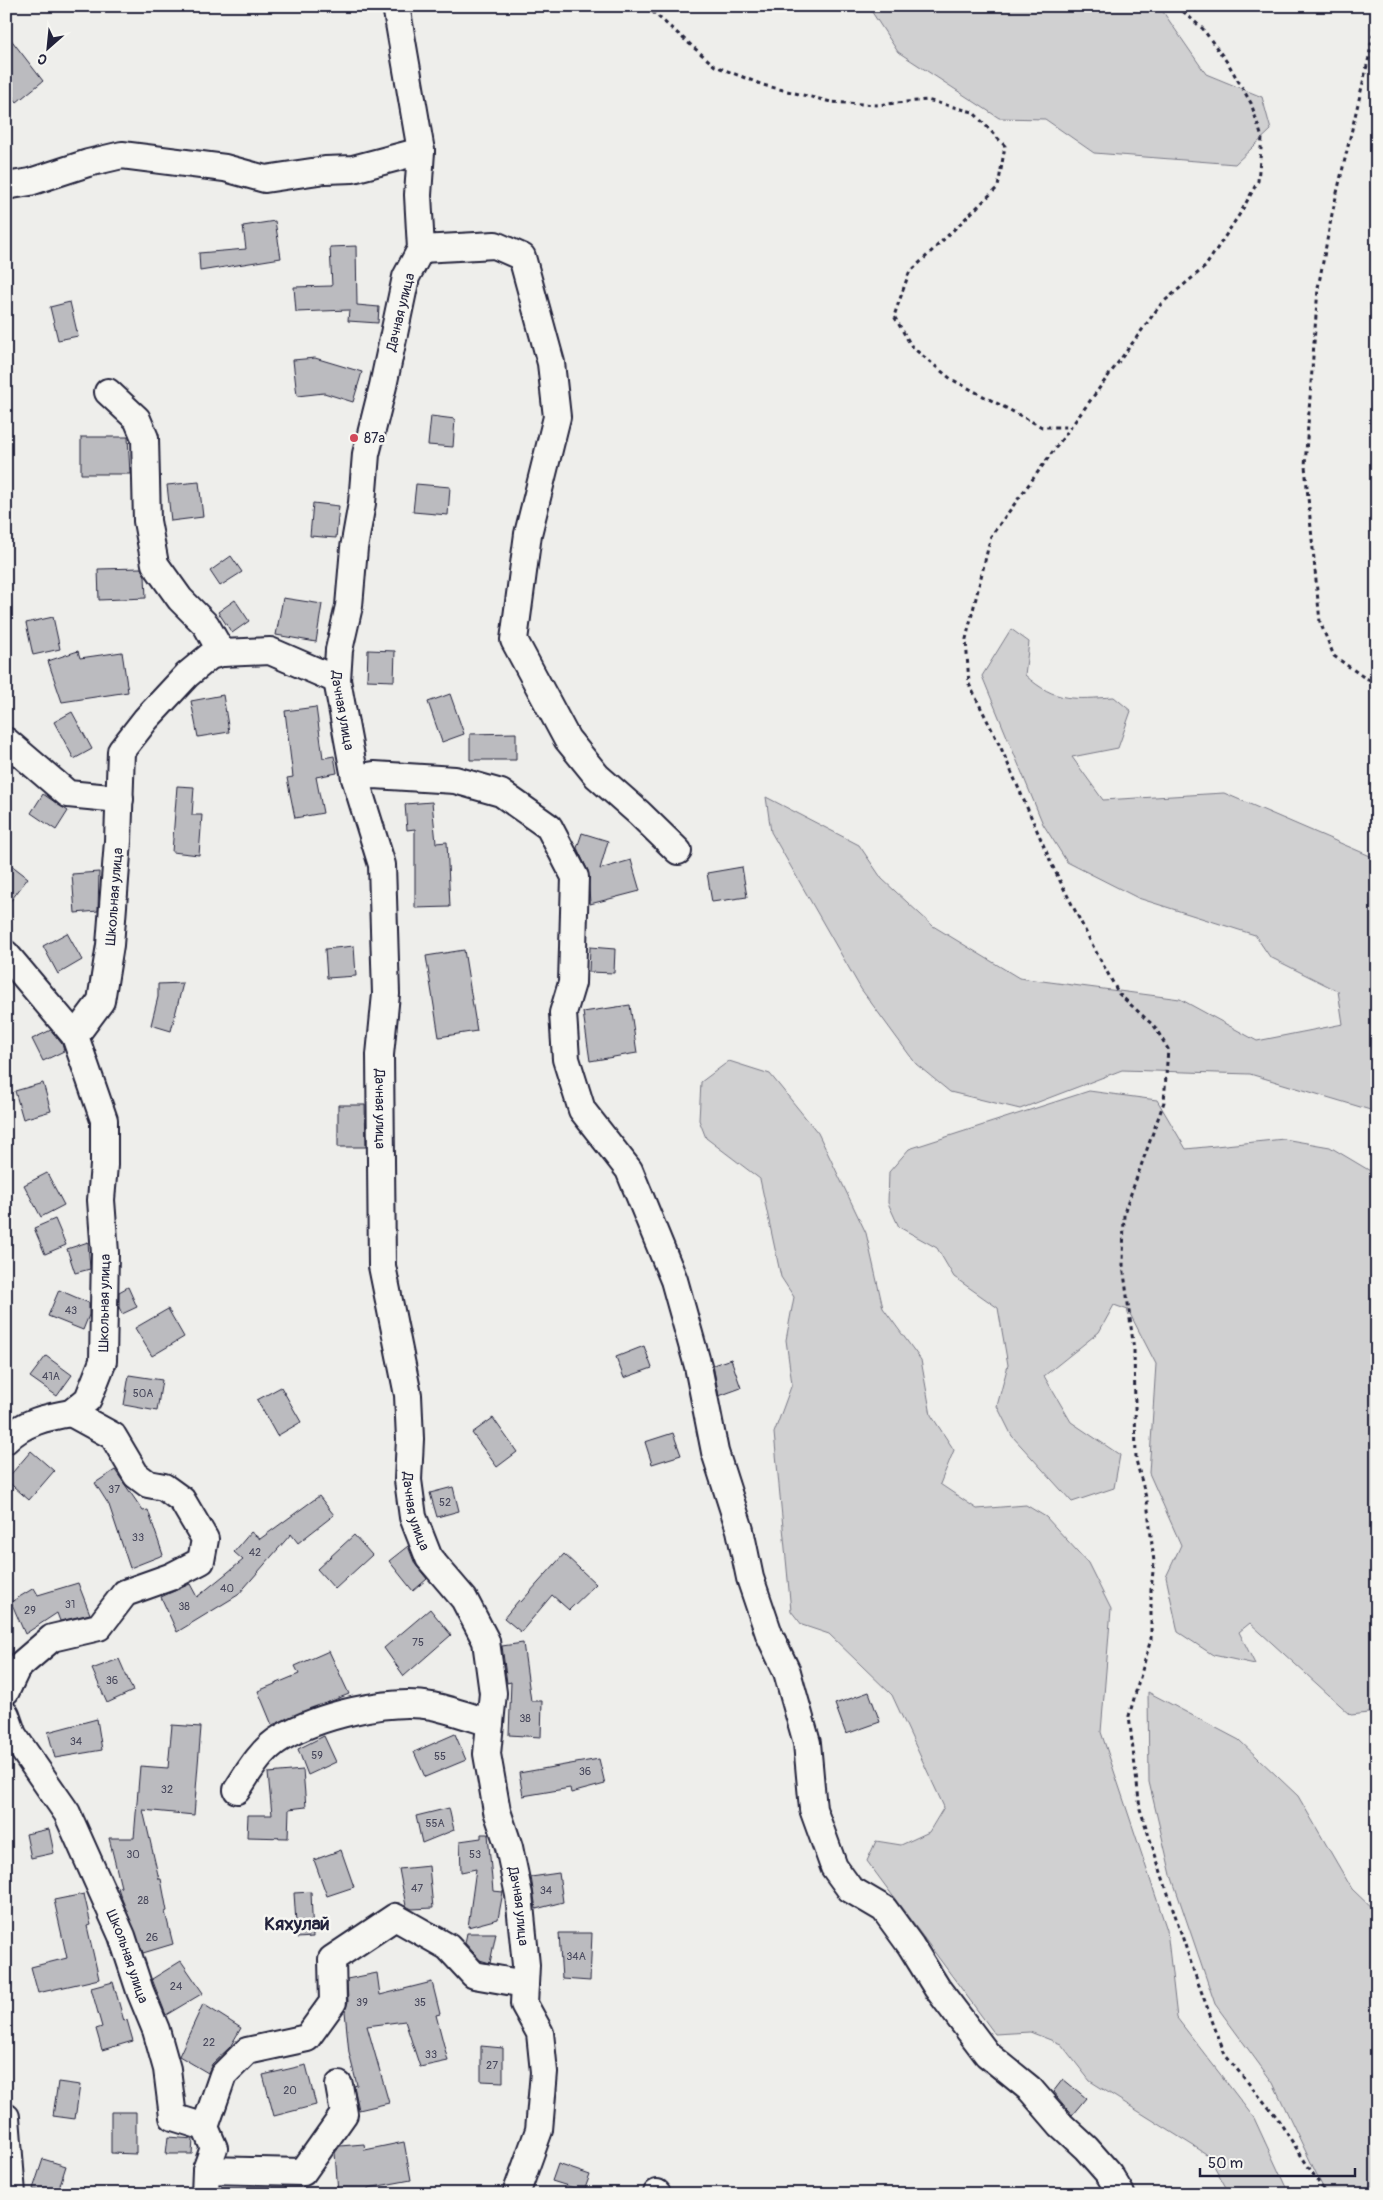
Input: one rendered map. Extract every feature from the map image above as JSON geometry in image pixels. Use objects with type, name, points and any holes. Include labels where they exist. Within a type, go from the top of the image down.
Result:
[{"type":"street","points":[[396,6],[421,151],[418,195],[421,249],[495,245],[522,257],[551,363],[557,417],[528,534],[514,640],[566,739],[597,776],[678,851]]},
{"type":"street","points":[[6,186],[30,182],[88,163],[122,155],[225,168],[265,179],[325,170],[353,169],[421,151]]},
{"type":"street","name":"Дачная улица","points":[[421,249],[406,277],[383,386],[366,454],[362,504],[354,548],[349,606],[339,650],[337,680],[355,778],[382,864],[386,994],[380,1055],[382,1266],[408,1395],[410,1439],[408,1480],[413,1517],[429,1558],[464,1599],[486,1641],[493,1693],[487,1754],[497,1811],[509,1847],[519,1895],[526,1965],[524,2004],[540,2033],[544,2072],[539,2130],[516,2194]]},
{"type":"street","points":[[108,392],[137,419],[145,438],[146,521],[155,564],[180,599],[206,625],[222,653],[270,650],[337,680]]},
{"type":"street","name":"Школьная улица","points":[[71,1413],[88,1399],[103,1361],[105,1253],[101,1200],[104,1165],[104,1120],[75,1036],[101,1001],[110,945],[120,799],[121,751],[146,719],[187,675],[210,656],[222,653]]},
{"type":"street","points":[[6,741],[68,794],[120,799]]},
{"type":"street","points":[[355,778],[374,775],[455,780],[501,793],[549,827],[575,877],[572,983],[563,1013],[566,1059],[582,1110],[630,1170],[674,1280],[698,1366],[715,1452],[740,1530],[750,1578],[769,1634],[787,1672],[804,1734],[813,1809],[834,1867],[850,1889],[884,1909],[911,1946],[937,1988],[987,2054],[1030,2089],[1109,2174],[1121,2194]]},
{"type":"street","points":[[6,954],[75,1036]]},
{"type":"street","points":[[6,1440],[12,1434],[39,1419],[71,1413],[113,1436],[136,1475],[148,1484],[164,1487],[182,1500],[205,1539],[201,1561],[170,1577],[125,1593],[99,1627],[52,1638],[17,1668],[6,1690]]},
{"type":"street","points":[[237,1790],[257,1760],[280,1738],[348,1712],[400,1704],[423,1705],[490,1723]]},
{"type":"street","name":"Школьная улица","points":[[6,1715],[14,1735],[68,1813],[122,1936],[140,1991],[156,2030],[167,2069],[173,2118],[205,2126]]},
{"type":"street","points":[[339,2085],[344,2114],[303,2172],[206,2182],[214,2148],[205,2126],[223,2075],[247,2051],[306,2038],[333,2002],[332,1959],[395,1917],[448,1947],[474,1975],[525,1984]]},
{"type":"street","points":[[6,2117],[12,2194]]},
{"type":"path","points":[[646,6],[715,66],[763,85],[831,102],[876,105],[927,100],[973,112],[1005,146],[998,187],[909,273],[894,316],[912,347],[951,379],[1042,427],[1071,427]]},
{"type":"path","points":[[1177,6],[1203,30],[1229,65],[1251,104],[1262,138],[1258,181],[1241,212],[1205,267],[1161,304],[991,536],[966,639],[969,684],[1001,748],[1053,867],[1115,986],[1120,994],[1155,1027],[1168,1049],[1164,1102],[1124,1213],[1123,1265],[1134,1350],[1136,1460],[1147,1501],[1154,1562],[1150,1590],[1152,1639],[1129,1716],[1140,1809],[1194,1972],[1225,2055],[1275,2115],[1326,2194]]},
{"type":"path","points":[[1377,10],[1369,57],[1332,214],[1318,288],[1305,466],[1320,622],[1334,656],[1365,678],[1377,682]]},
{"type":"shaded area","points":[[868,6],[1159,6],[1206,74],[1262,97],[1271,130],[1235,164],[1094,153],[1045,119],[999,118],[898,52]]},
{"type":"shaded area","points":[[1011,629],[1029,642],[1025,675],[1046,691],[1056,695],[1076,698],[1114,697],[1131,711],[1118,748],[1072,757],[1103,800],[1224,793],[1375,858],[1377,855],[1377,1112],[1250,1074],[1122,1070],[1020,1109],[950,1092],[916,1064],[861,989],[771,832],[766,797],[859,845],[882,879],[933,926],[1019,978],[1180,999],[1257,1041],[1343,1024],[1338,991],[1270,957],[1255,935],[1138,898],[1067,862],[1043,824],[982,676]]},
{"type":"shaded area","points":[[729,1061],[770,1074],[818,1133],[866,1233],[883,1308],[921,1360],[931,1415],[954,1450],[940,1484],[977,1509],[1026,1505],[1046,1517],[1088,1563],[1111,1609],[1101,1732],[1167,1930],[1177,2018],[1254,2118],[1289,2194],[1227,2194],[1228,2191],[1208,2155],[1090,2081],[1061,2044],[1030,2032],[995,2034],[867,1861],[876,1841],[901,1845],[929,1832],[944,1807],[892,1695],[829,1634],[802,1625],[791,1611],[774,1433],[792,1384],[786,1340],[794,1297],[781,1277],[760,1179],[706,1138],[699,1120],[701,1082]]},
{"type":"shaded area","points":[[1089,1091],[1157,1100],[1186,1149],[1284,1139],[1330,1147],[1377,1175],[1377,1712],[1351,1715],[1250,1623],[1239,1632],[1255,1664],[1213,1655],[1178,1632],[1166,1577],[1181,1545],[1149,1473],[1156,1364],[1128,1310],[1114,1305],[1099,1332],[1044,1376],[1071,1422],[1120,1455],[1114,1488],[1072,1502],[1012,1436],[997,1406],[1008,1365],[998,1308],[954,1277],[937,1248],[899,1227],[888,1203],[889,1172],[909,1149]]},
{"type":"shaded area","points":[[1148,1692],[1239,1740],[1298,1796],[1352,1889],[1377,1913],[1377,2194],[1326,2194],[1273,2083],[1215,2004],[1171,1875],[1149,1782]]},
{"type":"building","points":[[6,33],[43,81],[17,102],[6,88]]},
{"type":"building","points":[[275,221],[281,258],[200,271],[199,253],[246,249],[243,226]]},
{"type":"building","points":[[356,246],[357,305],[379,307],[378,323],[348,321],[349,310],[296,312],[294,287],[332,286],[330,247]]},
{"type":"building","points":[[70,302],[78,336],[58,340],[50,307]]},
{"type":"building","points":[[315,358],[362,372],[353,402],[324,393],[297,396],[293,360]]},
{"type":"building","points":[[431,416],[455,419],[453,447],[428,445]]},
{"type":"building","points":[[81,437],[128,437],[130,474],[81,474]]},
{"type":"building","points":[[199,482],[203,517],[171,521],[167,485]]},
{"type":"building","points":[[416,484],[450,487],[448,515],[413,512]]},
{"type":"building","points":[[313,503],[339,506],[336,538],[310,536]]},
{"type":"building","points":[[231,556],[242,572],[220,586],[210,571]]},
{"type":"building","points":[[141,568],[145,576],[146,598],[99,600],[98,569]]},
{"type":"building","points":[[283,598],[322,604],[316,642],[276,635]]},
{"type":"building","points":[[235,600],[249,621],[232,633],[218,612]]},
{"type":"building","points":[[53,617],[60,649],[33,655],[26,623]]},
{"type":"building","points":[[368,650],[395,651],[394,681],[367,680]]},
{"type":"building","points":[[78,651],[80,658],[122,652],[128,692],[62,702],[48,661]]},
{"type":"building","points":[[450,694],[464,734],[442,742],[428,702]]},
{"type":"building","points":[[223,695],[229,732],[198,737],[191,701]]},
{"type":"building","points":[[316,707],[323,758],[334,756],[337,773],[316,777],[323,813],[295,818],[287,778],[293,777],[285,711]]},
{"type":"building","points":[[72,712],[92,749],[74,759],[54,722]]},
{"type":"building","points":[[516,733],[516,760],[470,760],[470,734]]},
{"type":"building","points":[[177,786],[194,787],[192,815],[202,815],[199,855],[172,852]]},
{"type":"building","points":[[43,794],[68,811],[56,830],[31,813]]},
{"type":"building","points":[[432,802],[436,843],[447,842],[450,907],[415,908],[415,829],[407,830],[405,804]]},
{"type":"building","points":[[582,833],[608,841],[600,869],[631,860],[640,891],[590,904],[588,871],[577,848]]},
{"type":"building","points":[[6,861],[28,878],[6,907]]},
{"type":"building","points":[[742,867],[747,897],[712,902],[707,873]]},
{"type":"building","points":[[99,872],[98,911],[75,913],[72,874]]},
{"type":"building","points":[[67,933],[82,960],[58,974],[43,946]]},
{"type":"building","points":[[354,946],[356,976],[327,978],[325,949]]},
{"type":"building","points":[[590,947],[615,949],[614,973],[589,972]]},
{"type":"building","points":[[464,950],[477,1031],[439,1037],[426,956]]},
{"type":"building","points":[[183,983],[171,1031],[151,1025],[158,997],[158,984]]},
{"type":"building","points":[[630,1005],[637,1053],[590,1061],[583,1012]]},
{"type":"building","points":[[51,1030],[62,1044],[64,1051],[43,1061],[32,1039]]},
{"type":"building","points":[[43,1083],[51,1111],[23,1119],[15,1091]]},
{"type":"building","points":[[338,1105],[365,1105],[366,1147],[338,1147]]},
{"type":"building","points":[[47,1173],[64,1205],[41,1217],[24,1185]]},
{"type":"building","points":[[55,1219],[66,1245],[45,1254],[34,1228]]},
{"type":"building","points":[[88,1242],[90,1269],[75,1273],[67,1249]]},
{"type":"building","points":[[128,1287],[137,1307],[122,1314],[119,1307],[119,1292]]},
{"type":"building","points":[[59,1290],[89,1303],[89,1315],[83,1330],[48,1316]]},
{"type":"building","points":[[168,1309],[184,1337],[152,1356],[135,1328]]},
{"type":"building","points":[[644,1346],[652,1368],[624,1378],[616,1357]]},
{"type":"building","points":[[46,1356],[72,1375],[57,1396],[30,1377]]},
{"type":"building","points":[[731,1359],[741,1388],[719,1396],[713,1365]]},
{"type":"building","points":[[129,1375],[162,1380],[157,1411],[124,1405]]},
{"type":"building","points":[[281,1387],[301,1422],[277,1436],[257,1400]]},
{"type":"building","points":[[493,1418],[517,1452],[497,1467],[472,1433]]},
{"type":"building","points":[[673,1433],[681,1455],[652,1464],[645,1442]]},
{"type":"building","points":[[31,1451],[54,1471],[29,1500],[6,1480]]},
{"type":"building","points":[[115,1470],[143,1511],[148,1510],[163,1555],[130,1568],[109,1505],[95,1483]]},
{"type":"building","points":[[453,1487],[459,1511],[437,1517],[430,1493]]},
{"type":"building","points":[[319,1496],[334,1515],[298,1543],[291,1534],[238,1595],[177,1632],[161,1597],[190,1584],[197,1597],[243,1560],[234,1552],[251,1532],[260,1539]]},
{"type":"building","points":[[354,1535],[372,1555],[335,1589],[317,1569]]},
{"type":"building","points":[[408,1546],[415,1564],[427,1579],[413,1591],[389,1561]]},
{"type":"building","points":[[564,1554],[596,1584],[569,1610],[552,1595],[521,1632],[504,1618]]},
{"type":"building","points":[[78,1583],[90,1614],[60,1621],[57,1613],[25,1634],[11,1602],[34,1588],[38,1595]]},
{"type":"building","points":[[430,1609],[451,1635],[404,1676],[384,1648]]},
{"type":"building","points":[[523,1643],[531,1701],[542,1701],[541,1737],[509,1735],[511,1682],[507,1683],[502,1646]]},
{"type":"building","points":[[329,1651],[349,1694],[272,1725],[258,1691],[299,1674],[295,1666]]},
{"type":"building","points":[[119,1659],[133,1691],[107,1703],[92,1669]]},
{"type":"building","points":[[869,1692],[880,1722],[846,1734],[835,1704]]},
{"type":"building","points":[[97,1719],[102,1750],[55,1758],[48,1732]]},
{"type":"building","points":[[172,1725],[201,1727],[194,1815],[143,1810],[159,1879],[161,1879],[167,1911],[165,1912],[173,1944],[143,1953],[118,1888],[121,1887],[109,1838],[134,1838],[140,1766],[168,1768]]},
{"type":"building","points":[[455,1734],[466,1760],[425,1777],[414,1752]]},
{"type":"building","points":[[324,1736],[336,1762],[308,1775],[298,1749]]},
{"type":"building","points":[[599,1759],[605,1784],[571,1793],[570,1788],[523,1796],[519,1773]]},
{"type":"building","points":[[303,1770],[306,1807],[289,1809],[288,1838],[247,1837],[248,1815],[272,1815],[268,1773]]},
{"type":"building","points":[[449,1808],[454,1830],[422,1843],[416,1816]]},
{"type":"building","points":[[49,1829],[54,1853],[31,1858],[26,1834]]},
{"type":"building","points":[[481,1834],[488,1834],[493,1891],[503,1892],[498,1919],[468,1927],[476,1869],[461,1872],[460,1841],[481,1838]]},
{"type":"building","points":[[341,1850],[354,1887],[327,1896],[314,1860]]},
{"type":"building","points":[[429,1866],[433,1908],[412,1909],[406,1906],[399,1869]]},
{"type":"building","points":[[559,1873],[563,1902],[536,1909],[531,1877]]},
{"type":"building","points":[[311,1892],[313,1937],[297,1938],[294,1893]]},
{"type":"building","points":[[84,1894],[91,1925],[87,1926],[99,1979],[38,1993],[31,1967],[67,1958],[54,1900]]},
{"type":"building","points":[[467,1933],[496,1933],[490,1963],[480,1960],[465,1943]]},
{"type":"building","points":[[559,1933],[592,1933],[590,1981],[562,1979]]},
{"type":"building","points":[[181,1961],[203,1993],[166,2015],[152,1979]]},
{"type":"building","points":[[377,1973],[380,1995],[432,1982],[440,2014],[436,2015],[448,2061],[420,2067],[405,2021],[367,2026],[389,2103],[359,2110],[354,2086],[357,2085],[349,2053],[345,2011],[348,2002],[347,1979]]},
{"type":"building","points":[[113,1982],[124,2021],[127,2020],[133,2041],[102,2050],[96,2029],[102,2027],[91,1988]]},
{"type":"building","points":[[203,2004],[241,2028],[230,2047],[212,2064],[208,2073],[179,2056]]},
{"type":"building","points":[[481,2046],[503,2048],[503,2082],[481,2081]]},
{"type":"building","points":[[306,2065],[316,2105],[274,2116],[263,2075]]},
{"type":"building","points":[[1063,2079],[1086,2098],[1072,2115],[1053,2092]]},
{"type":"building","points":[[58,2082],[80,2085],[75,2119],[53,2116]]},
{"type":"building","points":[[111,2112],[136,2112],[136,2154],[111,2153]]},
{"type":"building","points":[[168,2137],[193,2139],[192,2154],[166,2154]]},
{"type":"building","points":[[404,2142],[411,2180],[368,2188],[368,2191],[338,2193],[335,2153],[340,2146],[364,2144],[365,2150]]},
{"type":"building","points":[[43,2159],[66,2166],[57,2194],[33,2189]]},
{"type":"building","points":[[558,2164],[590,2175],[584,2191],[552,2181]]},
{"type":"place","name":"87а","points":[[354,438]]},
{"type":"district","name":"Кяхулай","points":[[297,1923]]}]
